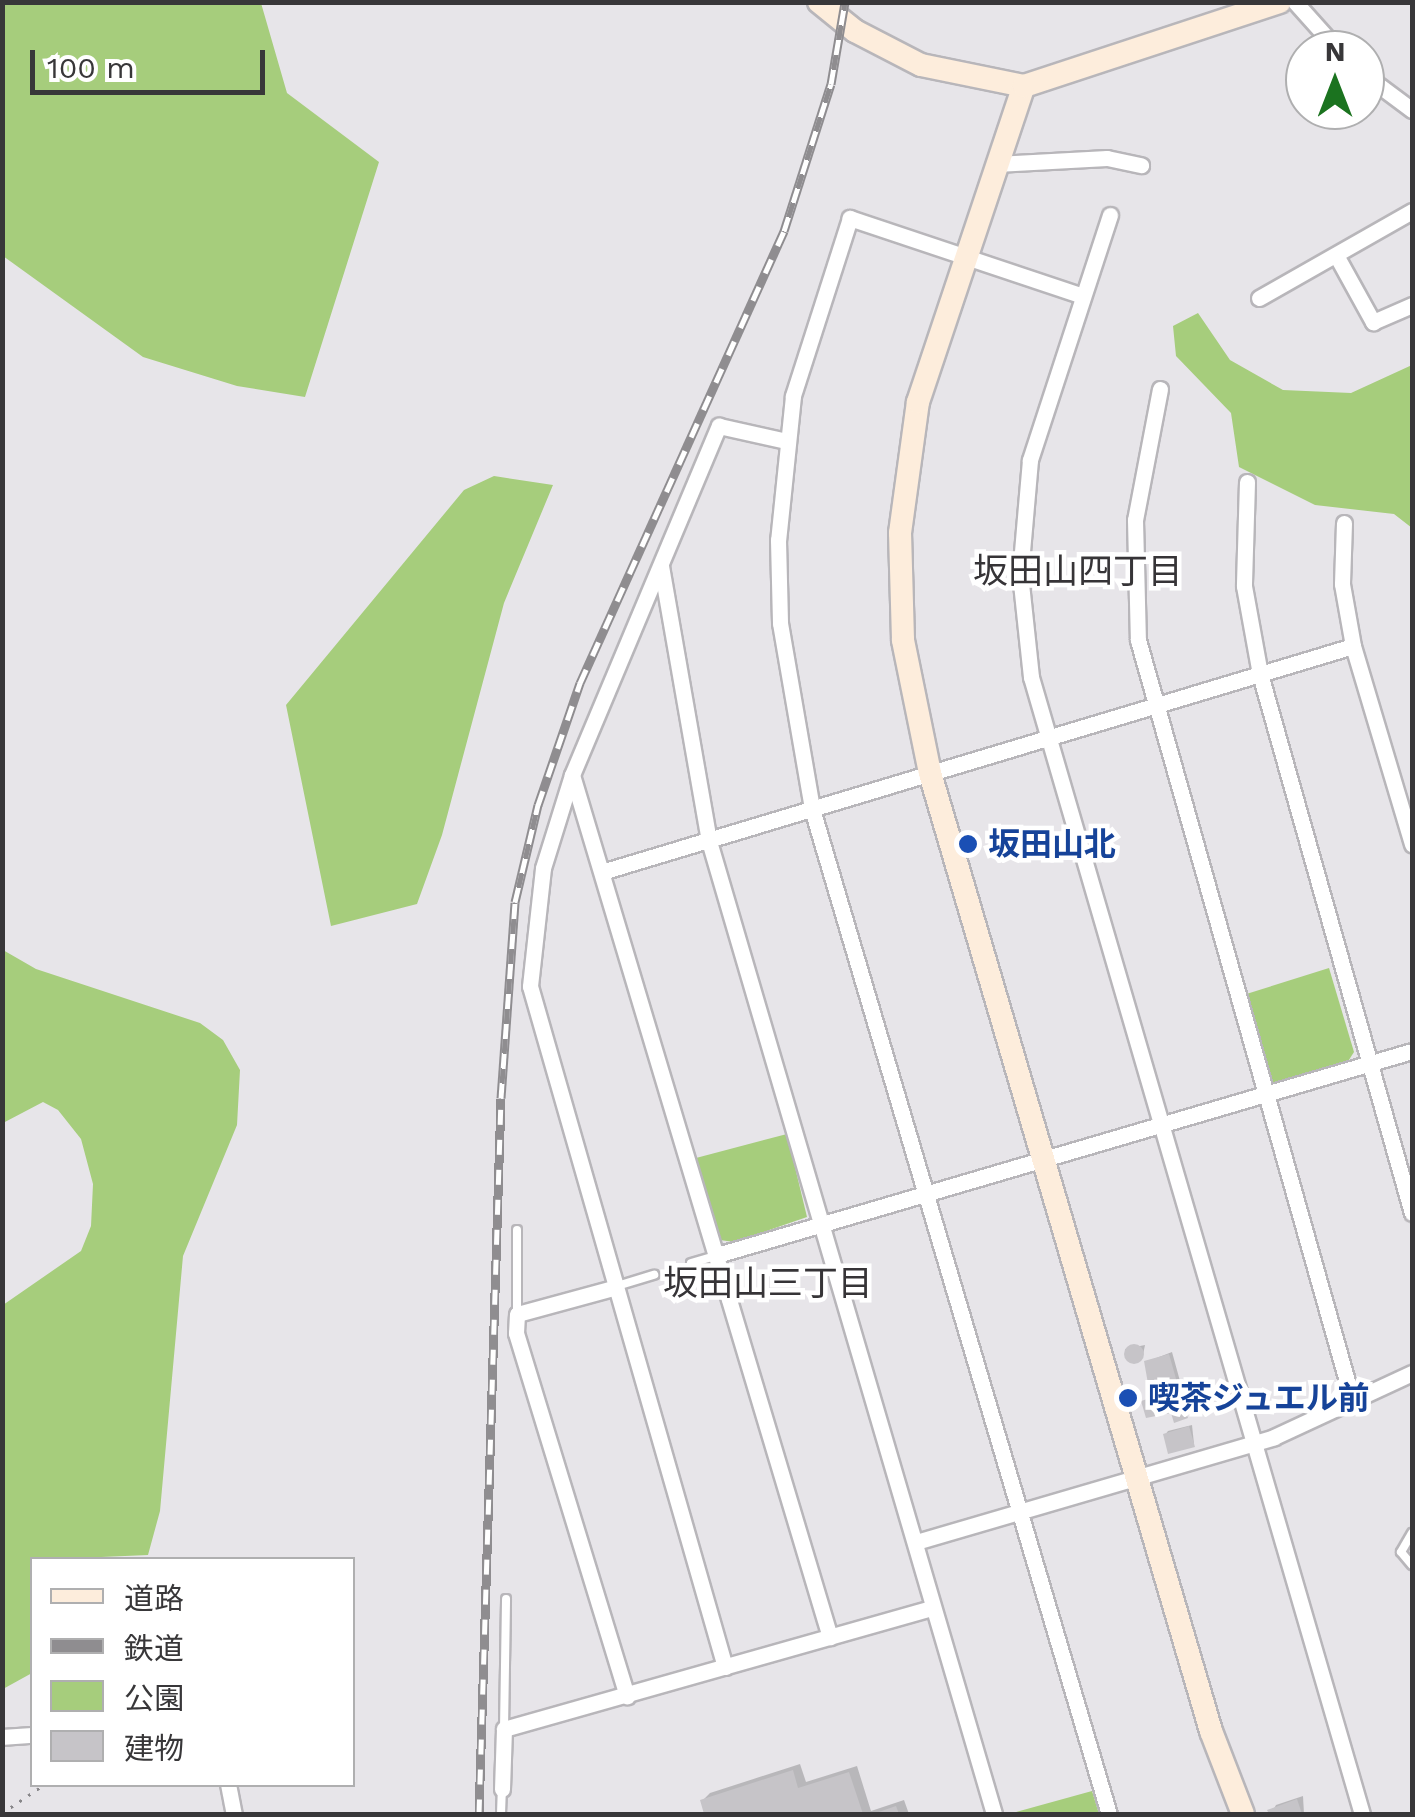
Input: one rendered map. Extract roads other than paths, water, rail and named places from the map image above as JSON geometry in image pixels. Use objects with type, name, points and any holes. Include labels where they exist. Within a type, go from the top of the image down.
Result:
[{"type":"street","points":[[819,2],[855,31],[921,65],[1024,86],[1280,2]]},
{"type":"street","points":[[1295,2],[1320,30]]},
{"type":"street","points":[[1024,86],[918,402],[900,533],[903,640],[930,773],[1137,1479],[1243,1814]]},
{"type":"street","points":[[1385,90],[1412,110]]},
{"type":"street","points":[[996,164],[1107,158],[1141,165]]},
{"type":"street","points":[[1259,298],[1412,211]]},
{"type":"street","points":[[1110,216],[1045,402],[1023,518],[1023,625],[1047,739],[1362,1814]]},
{"type":"street","points":[[1080,295],[967,254],[850,218],[805,347],[786,441],[780,622],[812,809],[1109,1814]]},
{"type":"street","points":[[1336,254],[1373,322],[1412,305]]},
{"type":"street","points":[[1160,389],[1134,538],[1138,640],[1153,705],[1352,1399]]},
{"type":"street","points":[[725,1668],[613,1288],[530,986],[543,868],[572,775],[719,426],[786,441]]},
{"type":"street","points":[[1247,482],[1244,586],[1260,674],[1412,1213]]},
{"type":"street","points":[[1344,523],[1342,584],[1354,646],[1412,844]]},
{"type":"street","points":[[662,566],[709,840],[994,1814]]},
{"type":"street","points":[[605,870],[1354,646]]},
{"type":"street","points":[[572,775],[605,870],[830,1637]]},
{"type":"street","points":[[717,1255],[1412,1051]]},
{"type":"street","points":[[613,1288],[516,1314],[516,1333],[627,1696]]},
{"type":"street","points":[[916,1542],[1254,1443],[1412,1373]]},
{"type":"street","points":[[502,1789],[504,1729],[932,1608]]},
{"type":"street","points":[[2,1737],[30,1736]]},
{"type":"street","points":[[229,1787],[234,1814]]},
{"type":"lane","points":[[516,1314],[518,1230]]},
{"type":"lane","points":[[691,1263],[717,1255]]},
{"type":"lane","points":[[613,1288],[654,1275]]},
{"type":"lane","points":[[1412,1532],[1401,1552],[1412,1565]]},
{"type":"lane","points":[[504,1729],[506,1599]]},
{"type":"lane","points":[[501,1814],[502,1789]]},
{"type":"railway","points":[[479,1814],[501,1098],[515,902],[538,805],[580,683],[784,231],[831,84],[845,2]]},
{"type":"place","name":"坂田山北","points":[[968,844]]},
{"type":"place","name":"喫茶ジュエル前","points":[[1128,1398]]},
{"type":"district","name":"坂田山四丁目","points":[[1078,571]]},
{"type":"district","name":"坂田山三丁目","points":[[768,1283]]}]
